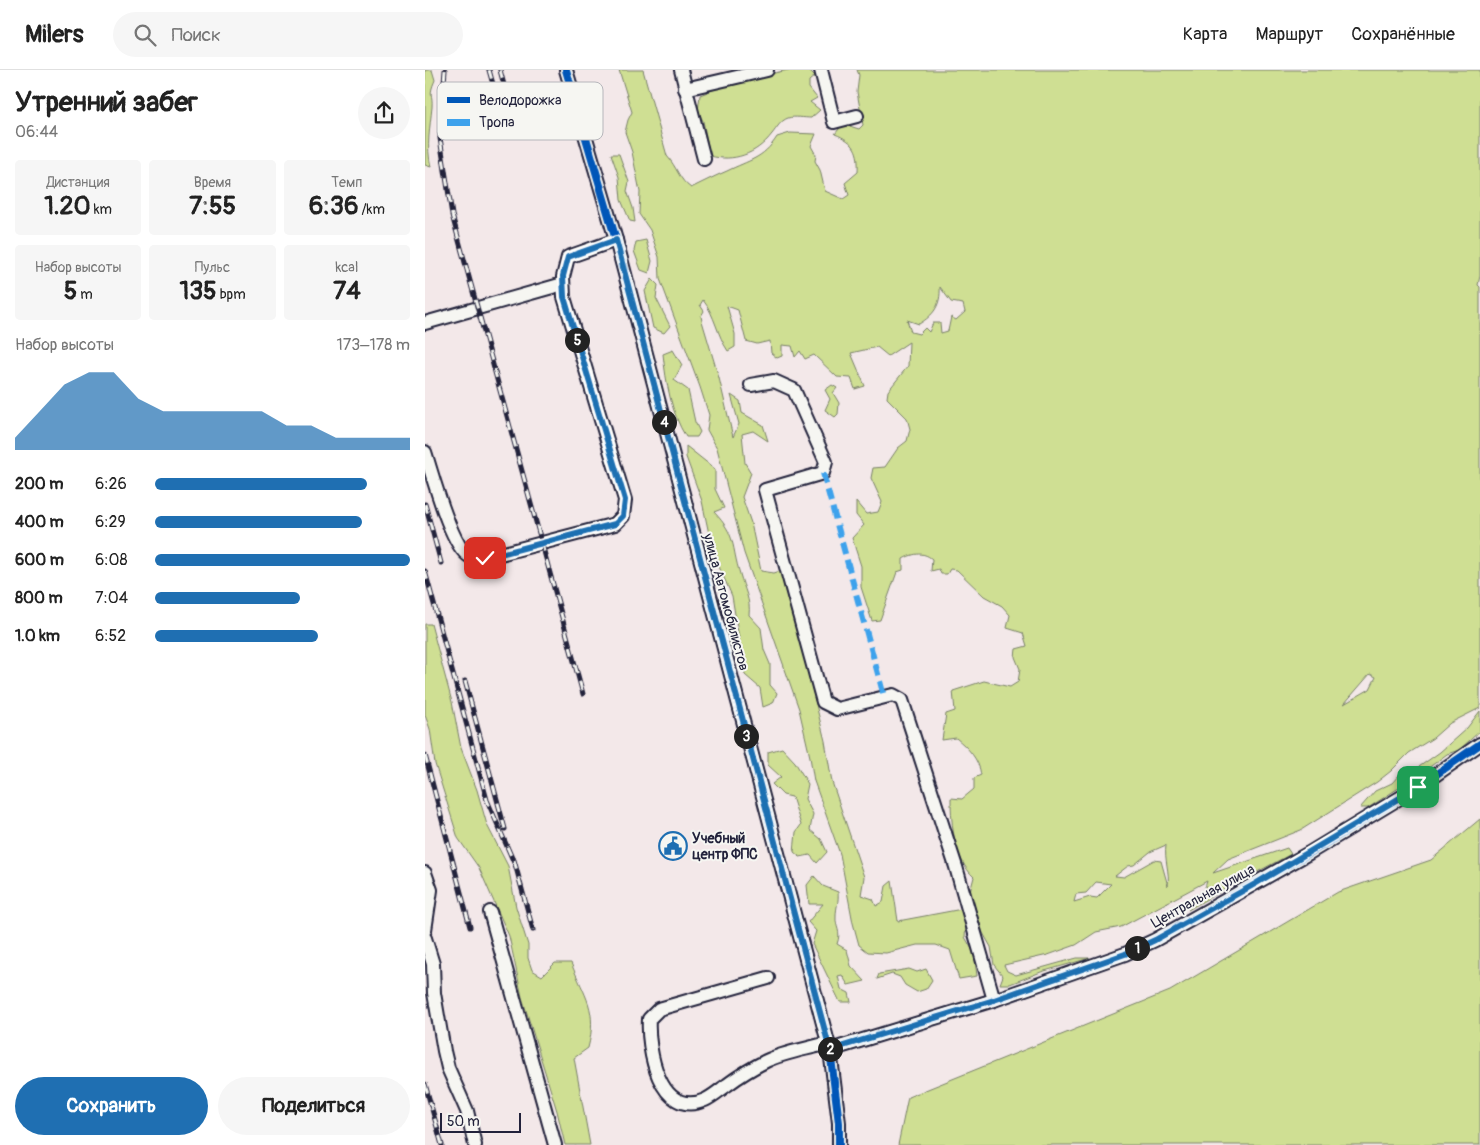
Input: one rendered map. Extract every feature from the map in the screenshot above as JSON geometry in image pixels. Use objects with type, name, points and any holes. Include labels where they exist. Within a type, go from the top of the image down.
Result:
[{"type":"street","name":"улица Автомобилистов","points":[[566,70],[570,82]]},
{"type":"street","points":[[681,70],[704,159]]},
{"type":"street","points":[[685,89],[767,70]]},
{"type":"street","points":[[821,70],[834,122],[857,116]]},
{"type":"street","name":"улица Автомобилистов","points":[[587,140],[616,240],[829,1046],[839,1124],[839,1145]]},
{"type":"street","points":[[425,452],[448,522],[460,547],[469,556],[485,558],[615,524],[623,516],[625,500],[564,297],[563,284],[564,266],[568,257],[616,240]]},
{"type":"street","points":[[425,323],[563,284]]},
{"type":"street","points":[[751,385],[774,381],[794,390],[827,462],[823,473],[765,490],[823,702],[837,709],[893,695],[902,700],[956,867],[994,1000]]},
{"type":"street","name":"Центральная улица","points":[[768,978],[659,1009],[649,1019],[648,1032],[651,1055],[658,1078],[671,1096],[685,1103],[704,1101],[741,1075],[768,1060],[829,1046],[994,1000],[1125,954],[1155,940],[1334,838],[1418,787],[1480,744]]},
{"type":"street","points":[[425,873],[431,890],[425,930]]},
{"type":"street","points":[[490,912],[555,1145]]},
{"type":"street","points":[[425,938],[433,964],[434,993],[446,1059],[467,1111],[475,1145]]},
{"type":"green space","points":[[425,70],[432,70],[435,80],[431,92],[429,152],[431,167],[425,165]]},
{"type":"green space","points":[[619,70],[643,70],[667,156],[691,188],[761,155],[777,137],[790,133],[816,134],[811,146],[816,155],[815,161],[820,170],[825,191],[843,199],[849,195],[845,183],[858,172],[858,158],[851,144],[835,134],[843,124],[859,129],[863,125],[857,92],[859,75],[857,70],[1480,70],[1480,276],[1478,285],[1480,287],[1480,708],[1450,723],[1433,738],[1409,753],[1377,782],[1301,830],[1228,859],[1213,873],[1287,848],[1291,854],[1188,910],[1206,886],[1207,881],[1121,927],[1096,932],[1076,945],[1048,955],[1004,965],[1007,971],[1016,975],[1077,958],[1090,958],[1041,972],[1010,984],[1000,984],[1003,976],[994,965],[991,947],[983,933],[970,892],[974,877],[962,861],[953,830],[951,798],[962,799],[974,789],[974,778],[981,775],[980,769],[972,754],[956,738],[942,740],[946,714],[955,711],[953,691],[984,681],[1010,687],[1018,682],[1020,669],[1015,657],[1016,649],[1027,646],[1023,633],[1007,628],[1010,615],[1002,606],[984,596],[957,570],[950,569],[947,574],[941,574],[939,569],[931,571],[932,559],[921,554],[903,559],[903,570],[897,572],[880,620],[872,621],[861,587],[861,566],[852,538],[864,525],[856,515],[856,502],[866,514],[878,512],[882,502],[871,478],[873,468],[885,467],[898,448],[907,441],[910,429],[907,418],[887,398],[888,391],[908,366],[909,342],[888,356],[877,347],[851,353],[865,386],[855,389],[851,378],[837,377],[814,355],[805,359],[800,351],[795,357],[792,346],[782,345],[782,356],[777,358],[771,353],[770,341],[757,344],[746,341],[738,310],[727,306],[735,334],[735,347],[728,351],[703,300],[700,305],[704,311],[701,316],[702,321],[719,378],[733,437],[739,424],[731,395],[740,401],[742,413],[763,425],[768,441],[753,431],[742,434],[745,463],[751,473],[742,497],[751,523],[761,571],[774,573],[783,570],[788,583],[785,591],[790,599],[825,741],[832,782],[864,877],[861,895],[873,899],[876,906],[883,902],[886,886],[892,881],[898,921],[962,909],[966,924],[965,937],[974,953],[977,976],[959,979],[950,950],[936,945],[917,945],[886,953],[868,952],[859,945],[840,854],[814,781],[799,709],[744,553],[717,448],[707,430],[709,415],[660,279],[659,257],[650,230],[639,214],[640,192],[632,152],[625,132],[632,112]],"holes":[[[940,287],[951,302],[963,304],[965,312],[956,320],[951,317],[948,331],[941,333],[940,323],[933,323],[929,332],[925,328],[919,334],[911,332],[907,320],[919,324],[929,317],[938,304]],[[1370,674],[1376,677],[1370,689],[1344,704]],[[1166,845],[1168,886],[1161,861],[1154,860],[1124,877],[1115,876],[1128,866],[1134,865],[1150,852]],[[1096,882],[1111,884],[1097,898],[1090,897],[1074,902],[1076,894],[1086,893]]]},
{"type":"green space","points":[[788,70],[809,70],[815,76],[809,81],[809,88],[817,98],[810,102],[820,110],[811,118],[793,117],[785,119],[766,141],[744,155],[727,158],[710,156],[703,121],[698,111],[700,95],[730,83]]},
{"type":"green space","points":[[611,154],[619,154],[629,182],[627,191],[633,208],[635,222],[630,221],[621,200],[619,177]]},
{"type":"green space","points":[[646,240],[652,261],[649,273],[641,270],[634,251],[636,242]]},
{"type":"green space","points":[[652,279],[658,285],[656,298],[670,326],[664,333],[653,328],[645,291]]},
{"type":"green space","points":[[673,350],[682,365],[674,380],[688,390],[695,422],[700,432],[697,437],[686,437],[670,397],[663,354]]},
{"type":"green space","points":[[832,385],[837,388],[833,393],[839,403],[838,414],[835,417],[825,410],[830,399],[825,390]]},
{"type":"green space","points":[[686,446],[715,469],[715,489],[724,508],[714,512],[727,528],[730,535],[748,599],[749,615],[761,628],[764,650],[770,664],[770,685],[777,693],[773,703],[763,707],[760,688],[745,675],[732,596],[713,553],[702,501],[686,457]]},
{"type":"green space","points":[[425,624],[431,624],[452,702],[461,748],[477,790],[487,825],[508,866],[516,907],[528,945],[528,958],[532,970],[542,976],[555,963],[571,963],[589,1004],[592,1023],[588,1048],[574,1058],[590,1145],[565,1145],[557,1111],[522,997],[509,936],[479,868],[458,838],[435,764],[430,729],[425,715]]},
{"type":"green space","points":[[1480,711],[1480,731],[1459,750],[1447,754],[1368,808],[1360,808],[1375,791],[1392,783],[1399,775],[1416,769],[1440,752],[1467,728]]},
{"type":"green space","points":[[782,748],[795,762],[808,784],[805,799],[813,814],[810,830],[821,839],[827,852],[817,863],[810,855],[800,857],[794,852],[796,832],[801,825],[792,797],[783,795],[772,784],[781,777],[768,765],[768,752]]},
{"type":"green space","points":[[1480,819],[1480,1145],[898,1145],[908,1097],[1170,991],[1338,892],[1431,860]]},
{"type":"green space","points":[[814,876],[823,886],[838,892],[836,920],[839,936],[837,944],[847,950],[851,966],[865,981],[848,985],[842,975],[838,976],[841,989],[849,993],[851,1002],[840,1002],[812,944],[816,931],[808,922],[823,904],[809,904],[807,885]]},
{"type":"green space","points":[[909,969],[917,972],[926,969],[932,980],[926,989],[917,992],[905,985],[900,977],[892,974],[877,979],[879,974]]},
{"type":"railway","points":[[444,82],[445,70]]},
{"type":"railway","points":[[489,70],[492,82]]},
{"type":"railway","points":[[500,70],[503,82]]},
{"type":"railway","points":[[440,140],[452,215],[583,694]]},
{"type":"railway","points":[[425,504],[441,563]]},
{"type":"railway","points":[[425,571],[487,800],[515,865]]},
{"type":"railway","points":[[465,681],[505,829]]},
{"type":"railway","points":[[425,755],[470,927]]},
{"type":"railway","points":[[514,860],[533,930]]},
{"type":"railway","points":[[425,1084],[442,1145]]},
{"type":"marked path","points":[[823,473],[884,696]]},
{"type":"cycle path","points":[[566,70],[570,82]]},
{"type":"cycle path","points":[[587,140],[616,240],[830,1050],[839,1123],[839,1145]]},
{"type":"cycle path","points":[[830,1050],[994,1000],[1125,954],[1155,940],[1309,853],[1418,787],[1480,744]]},
{"type":"place","name":"Учебный центр ФПС","points":[[673,846]]},
{"type":"route","points":[[485,558],[615,524],[623,516],[625,500],[564,297],[563,276],[564,266],[568,257],[616,240],[830,1050],[994,1000],[1125,954],[1155,940],[1255,884],[1418,787]]}]
